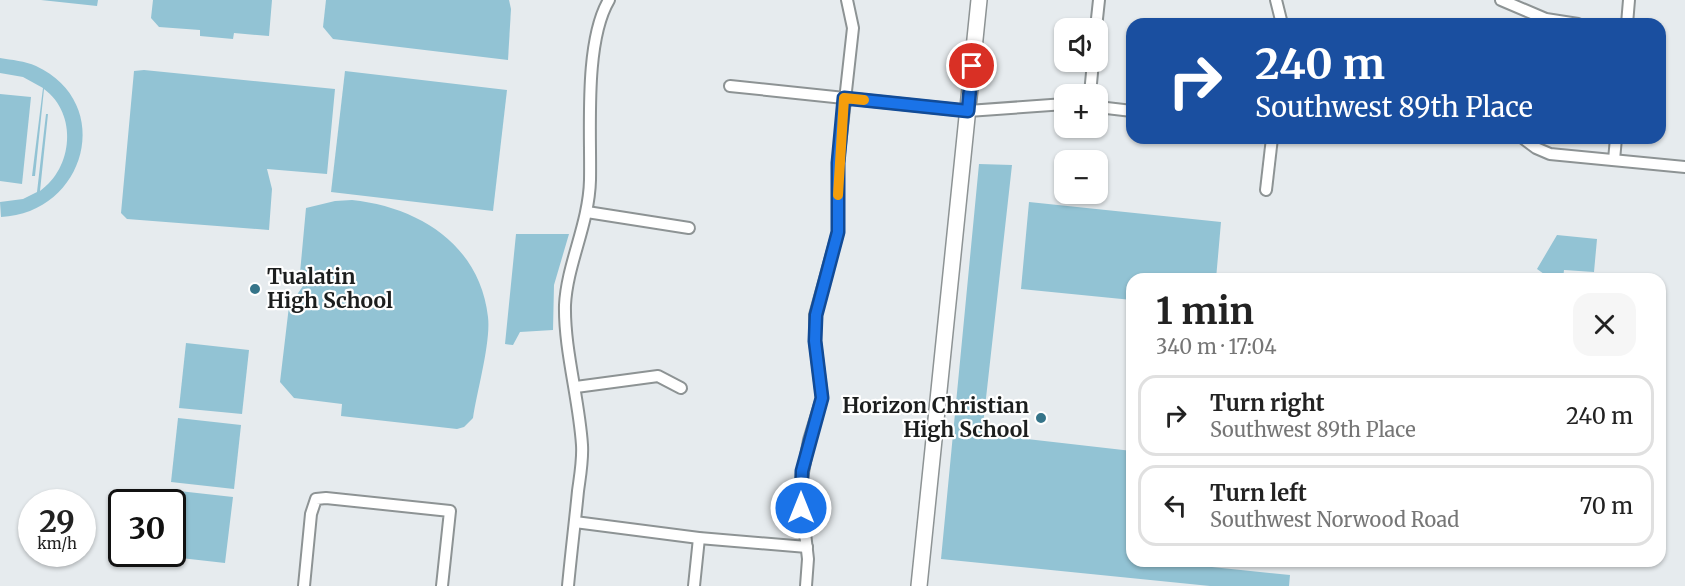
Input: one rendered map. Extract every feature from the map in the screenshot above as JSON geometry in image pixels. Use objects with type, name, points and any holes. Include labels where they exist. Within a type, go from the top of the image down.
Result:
[{"type":"street","points":[[568,586],[582,449],[576,387],[566,327],[565,302],[587,212],[590,180],[588,125],[597,33],[602,12],[609,0]]},
{"type":"street","points":[[806,586],[807,548],[800,489],[804,461],[822,398],[815,341],[816,315],[838,232],[838,163],[853,28],[847,0]]},
{"type":"street","points":[[920,586],[979,0]]},
{"type":"street","points":[[1097,18],[1099,0]]},
{"type":"street","points":[[1276,0],[1280,18]]},
{"type":"street","points":[[1501,0],[1544,18]]},
{"type":"street","points":[[1628,18],[1629,0]]},
{"type":"street","points":[[730,86],[968,111],[1054,105]]},
{"type":"street","points":[[1108,108],[1126,110]]},
{"type":"street","points":[[1266,190],[1271,144]]},
{"type":"street","points":[[1531,144],[1550,154],[1685,167]]},
{"type":"street","points":[[1614,160],[1615,144]]},
{"type":"street","points":[[587,212],[689,228]]},
{"type":"street","points":[[576,387],[658,376],[681,388]]},
{"type":"street","points":[[304,586],[311,514],[316,499],[326,498],[450,511],[441,586]]},
{"type":"street","points":[[575,522],[699,538],[807,548]]},
{"type":"street","points":[[694,586],[699,538]]},
{"type":"shaded area","points":[[41,0],[98,0],[97,6]]},
{"type":"shaded area","points":[[153,0],[272,0],[269,36],[234,33],[233,39],[200,36],[200,30],[159,27],[151,18]]},
{"type":"shaded area","points":[[326,0],[509,0],[511,9],[508,60],[333,39],[323,27]]},
{"type":"shaded area","points":[[0,58],[36,66],[61,83],[76,105],[82,129],[80,154],[71,177],[54,197],[30,211],[1,217],[0,202],[23,199],[37,192],[46,114],[48,114],[40,191],[59,169],[65,155],[67,141],[62,112],[55,100],[44,89],[35,176],[32,176],[43,88],[23,77],[0,73]]},
{"type":"shaded area","points":[[144,70],[335,89],[327,174],[267,169],[272,189],[269,230],[127,219],[121,213],[134,71]]},
{"type":"shaded area","points":[[345,71],[507,90],[493,211],[331,192]]},
{"type":"shaded area","points":[[0,94],[31,97],[22,184],[0,181]]},
{"type":"shaded area","points":[[979,164],[1012,165],[982,434],[1126,450],[1126,567],[1212,567],[1290,575],[1289,586],[1210,586],[941,559]]},
{"type":"shaded area","points":[[352,200],[377,204],[422,221],[442,234],[459,250],[473,269],[483,292],[488,327],[486,353],[473,418],[464,427],[457,429],[341,416],[342,404],[294,398],[280,382],[289,306],[310,276],[300,273],[306,208],[335,201]]},
{"type":"shaded area","points":[[1029,202],[1221,222],[1217,273],[1126,273],[1126,299],[1021,289]]},
{"type":"shaded area","points":[[516,234],[569,234],[554,285],[553,330],[520,332],[513,345],[505,344]]},
{"type":"shaded area","points":[[1557,235],[1597,239],[1594,272],[1564,270],[1564,273],[1543,273],[1537,269]]},
{"type":"shaded area","points":[[186,343],[249,350],[242,414],[179,408]]},
{"type":"shaded area","points":[[178,418],[241,425],[234,489],[171,482]]},
{"type":"shaded area","points":[[186,492],[233,497],[225,563],[186,559]]},
{"type":"slow traffic","points":[[838,195],[838,163],[844,98],[864,100]]},
{"type":"place","name":"Tualatin High School","points":[[255,289]]},
{"type":"place","name":"Horizon Christian High School","points":[[1041,418]]},
{"type":"route","points":[[801,508],[802,471],[822,398],[815,341],[816,315],[821,289],[838,232],[838,163],[844,98],[968,111],[972,66]]}]
